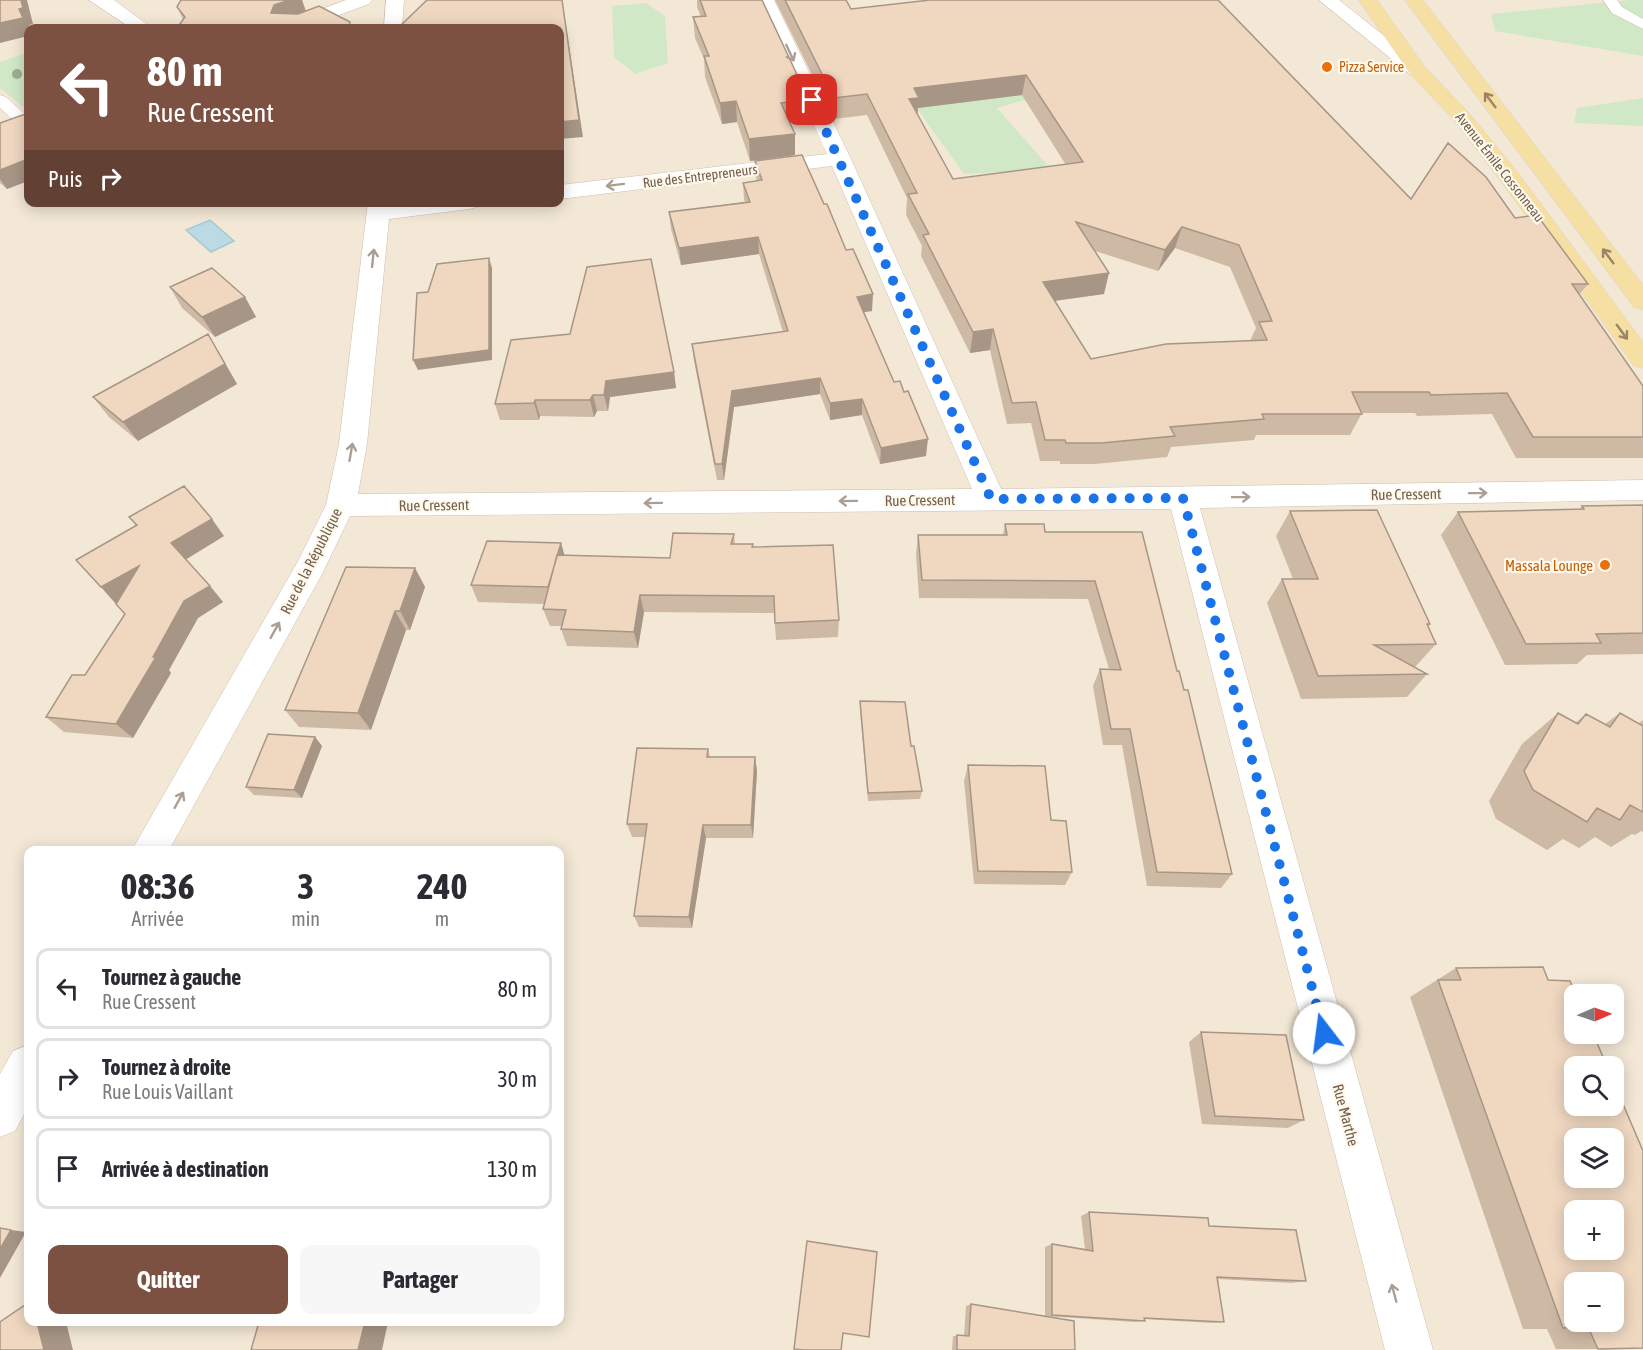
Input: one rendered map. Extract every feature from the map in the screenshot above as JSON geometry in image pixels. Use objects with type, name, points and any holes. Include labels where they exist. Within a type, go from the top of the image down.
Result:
[{"type":"main road","points":[[1368,0],[1380,21],[1418,71]]},
{"type":"main road","points":[[1414,0],[1643,302]]},
{"type":"main road","name":"Avenue Émile Cossonneau","points":[[1418,71],[1462,117],[1511,179],[1643,360]]},
{"type":"street","points":[[98,0],[137,24]]},
{"type":"street","points":[[299,24],[363,0]]},
{"type":"street","points":[[393,24],[395,0]]},
{"type":"street","points":[[765,0],[840,159],[991,499]]},
{"type":"street","name":"Avenue Émile Cossonneau","points":[[1328,0],[1418,71]]},
{"type":"street","name":"Rue des Entrepreneurs","points":[[564,192],[840,159]]},
{"type":"street","points":[[378,208],[393,207]]},
{"type":"street","name":"Rue de la République","points":[[152,846],[310,568],[341,505],[352,444],[378,208]]},
{"type":"street","name":"Rue Cressent","points":[[341,505],[1183,498],[1643,490]]},
{"type":"street","name":"Rue Marthe","points":[[1183,498],[1409,1350]]},
{"type":"street","points":[[0,1116],[24,1073]]},
{"type":"lane","points":[[1610,0],[1617,10],[1643,25]]},
{"type":"lane","points":[[0,100],[15,127]]},
{"type":"shaded area","points":[[0,0],[1643,0],[1643,1350],[0,1350]]},
{"type":"green space","points":[[1643,0],[1643,56],[1495,31],[1491,14]]},
{"type":"green space","points":[[646,3],[665,16],[668,63],[635,74],[614,57],[612,6]]},
{"type":"green space","points":[[24,53],[24,108],[0,88],[0,62]]},
{"type":"green space","points":[[897,81],[1064,89],[997,108],[1051,169],[964,174]]},
{"type":"green space","points":[[1643,98],[1643,126],[1574,123],[1577,108]]},
{"type":"water","points":[[210,220],[234,241],[211,252],[186,230]]},
{"type":"building","points":[[0,0],[21,0],[23,8],[19,9],[23,18],[0,23]]},
{"type":"building","points":[[181,0],[289,0],[274,5],[271,13],[298,14],[319,6],[350,22],[350,24],[180,24],[185,17],[177,7]]},
{"type":"building","points":[[427,0],[562,0],[579,120],[564,122],[564,24],[402,24]]},
{"type":"building","points":[[700,0],[762,0],[809,100],[781,103],[795,134],[749,139],[736,101],[720,103],[704,56],[709,56],[693,17],[706,16]]},
{"type":"building","points":[[785,0],[846,0],[851,9],[930,0],[1218,0],[1411,199],[1448,143],[1486,177],[1515,218],[1537,215],[1588,284],[1572,284],[1643,386],[1643,437],[1533,437],[1507,393],[1431,395],[1429,392],[1352,392],[1362,414],[1262,414],[1264,419],[1170,427],[1175,436],[1101,443],[1066,443],[1065,440],[1045,440],[1036,402],[1012,403],[993,329],[973,332],[923,235],[929,234],[908,194],[917,193],[867,94],[834,98]],"holes":[[[1026,75],[1083,162],[953,179],[909,99],[919,98],[914,88]],[[1076,222],[1165,250],[1182,227],[1239,245],[1272,321],[1259,322],[1267,340],[1166,344],[1091,359],[1043,282],[1109,273]]]},
{"type":"building","points":[[24,114],[24,161],[0,170],[0,123]]},
{"type":"building","points":[[802,155],[824,204],[827,204],[846,250],[853,249],[873,294],[857,297],[894,382],[900,381],[904,392],[908,391],[928,439],[881,448],[862,399],[830,403],[820,378],[732,391],[722,464],[715,464],[692,344],[788,331],[758,237],[679,248],[669,212],[750,202],[743,183],[762,180],[755,161]]},
{"type":"building","points":[[489,258],[489,350],[413,360],[417,293],[428,292],[437,264]]},
{"type":"building","points":[[651,259],[674,372],[606,381],[604,395],[593,395],[590,400],[535,400],[534,403],[495,404],[511,340],[570,334],[587,267]]},
{"type":"building","points":[[212,268],[245,297],[202,317],[170,287]]},
{"type":"building","points":[[208,334],[225,364],[123,422],[93,397]]},
{"type":"building","points":[[184,486],[212,519],[171,543],[210,586],[184,601],[153,657],[156,657],[116,724],[46,717],[72,675],[85,675],[125,614],[116,604],[139,566],[101,587],[76,560],[137,525],[129,517]]},
{"type":"building","points":[[1643,505],[1643,633],[1596,634],[1601,643],[1526,644],[1458,512],[1584,509],[1582,506]]},
{"type":"building","points":[[1377,510],[1430,624],[1427,624],[1436,644],[1374,645],[1427,674],[1318,676],[1282,579],[1318,579],[1290,511]]},
{"type":"building","points":[[1005,524],[1044,524],[1045,532],[1142,532],[1177,671],[1179,671],[1184,690],[1188,690],[1232,874],[1157,872],[1130,729],[1111,729],[1100,669],[1121,670],[1095,581],[922,580],[918,535],[1007,535]]},
{"type":"building","points":[[673,533],[734,534],[731,544],[753,544],[752,547],[833,545],[839,620],[775,623],[774,596],[640,595],[634,632],[561,629],[566,610],[543,609],[557,555],[670,558]]},
{"type":"building","points":[[487,541],[561,543],[548,587],[471,585]]},
{"type":"building","points":[[346,567],[415,568],[400,611],[395,611],[358,713],[285,710]]},
{"type":"building","points":[[860,701],[905,702],[911,746],[914,746],[922,791],[868,793]]},
{"type":"building","points":[[1558,713],[1578,724],[1586,714],[1610,727],[1620,713],[1643,726],[1643,812],[1630,805],[1620,820],[1597,808],[1587,822],[1533,790],[1524,771]]},
{"type":"building","points":[[268,734],[315,737],[294,790],[246,787]]},
{"type":"building","points":[[637,748],[708,749],[707,757],[755,757],[751,825],[703,825],[689,917],[634,916],[647,824],[627,824]]},
{"type":"building","points":[[968,765],[1045,766],[1051,820],[1066,821],[1072,872],[978,871]]},
{"type":"building","points":[[1543,967],[1548,980],[1570,981],[1571,984],[1564,984],[1564,1044],[1597,1044],[1603,1056],[1564,1056],[1564,1116],[1624,1116],[1624,1106],[1643,1151],[1643,1348],[1598,1349],[1590,1332],[1624,1332],[1624,1272],[1564,1272],[1563,1328],[1438,980],[1461,980],[1456,968]]},
{"type":"building","points":[[1201,1032],[1286,1035],[1304,1120],[1215,1116]]},
{"type":"building","points":[[1089,1212],[1208,1218],[1209,1226],[1296,1230],[1306,1281],[1217,1277],[1224,1322],[1144,1318],[1145,1321],[1052,1315],[1052,1244],[1093,1251]]},
{"type":"building","points":[[0,1228],[11,1230],[0,1249]]},
{"type":"building","points":[[807,1241],[877,1252],[869,1337],[843,1333],[841,1350],[794,1349]]},
{"type":"building","points":[[971,1304],[1074,1321],[1075,1350],[957,1350],[957,1335],[969,1336]]},
{"type":"building","points":[[24,1306],[24,1326],[38,1326],[44,1350],[0,1350],[0,1322]]},
{"type":"building","points":[[258,1326],[364,1326],[358,1350],[251,1350]]},
{"type":"place","name":"Pizza Service","points":[[1327,67]]},
{"type":"place","name":"Massala Lounge","points":[[1605,565]]},
{"type":"route","points":[[812,100],[991,499],[1183,498],[1324,1033]]}]
